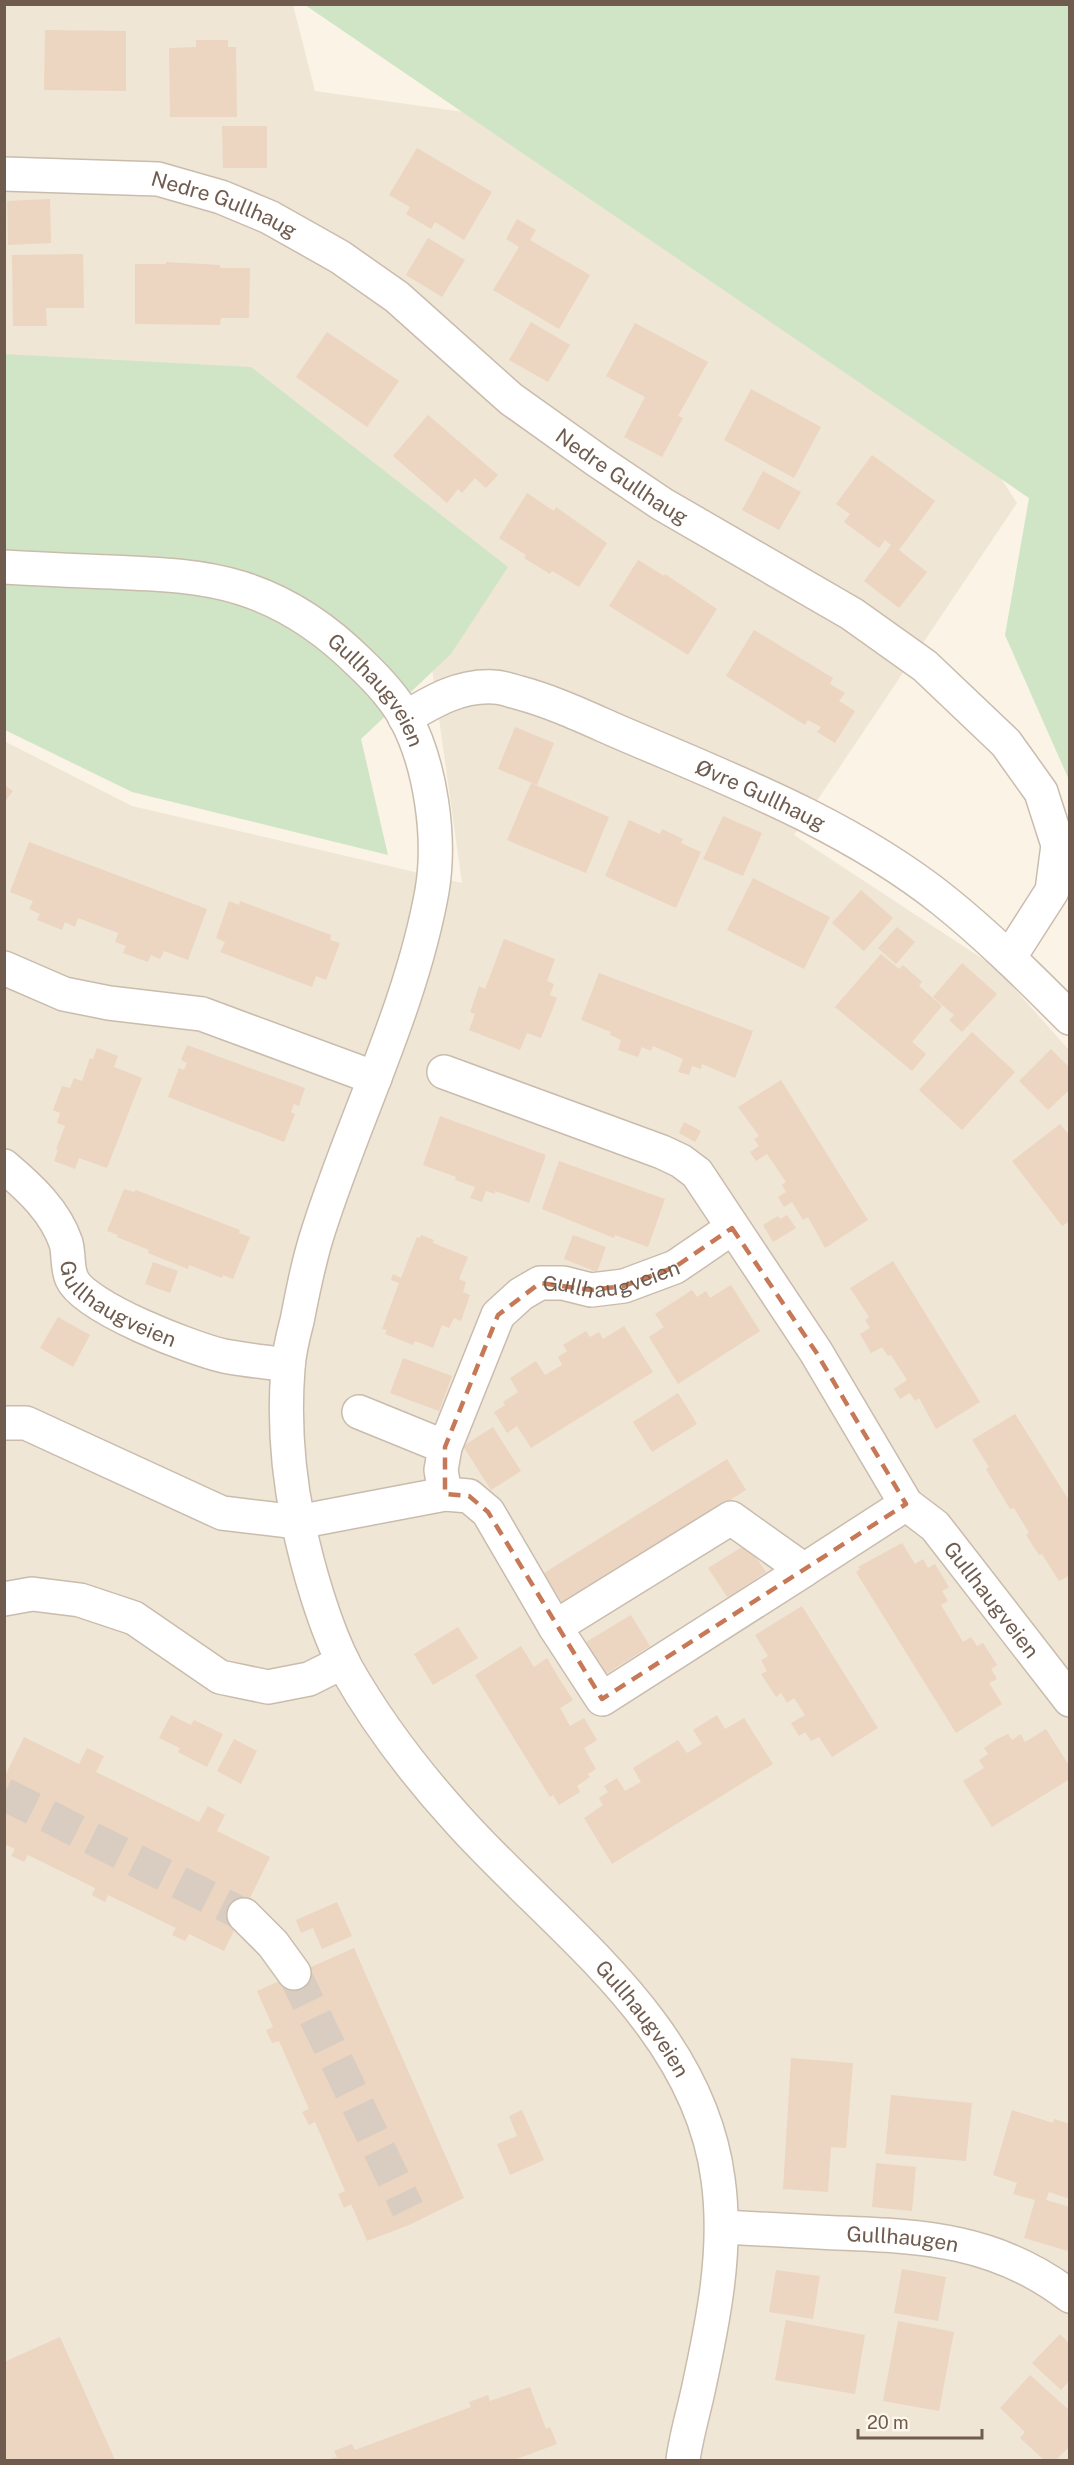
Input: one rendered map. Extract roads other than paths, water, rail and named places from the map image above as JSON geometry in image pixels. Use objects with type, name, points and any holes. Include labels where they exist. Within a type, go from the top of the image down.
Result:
[{"type":"street","name":"Nedre Gullhaug","points":[[4,174],[158,179],[221,196],[269,217],[340,257],[397,297],[511,399],[598,461],[662,504],[852,614],[925,666],[1006,743],[1041,792],[1058,845],[1052,891],[1009,958]]},
{"type":"street","name":"Gullhaugveien","points":[[4,567],[172,575],[235,586],[262,595],[302,615],[343,645],[380,682],[405,718],[424,767],[435,825],[433,886],[417,952],[375,1078],[318,1231],[288,1365],[288,1439],[298,1522],[319,1600],[343,1662],[382,1722],[425,1781],[459,1821],[615,1980],[653,2025],[687,2080],[710,2134],[718,2178],[723,2227],[718,2288],[683,2460]]},
{"type":"street","name":"Øvre Gullhaug","points":[[405,718],[436,699],[466,688],[495,687],[541,699],[709,770],[831,828],[891,864],[943,900],[1009,958],[1070,1018]]},
{"type":"street","points":[[4,968],[64,994],[109,1003],[202,1014],[375,1078]]},
{"type":"street","name":"Gullhaugveien","points":[[444,1072],[662,1152],[681,1161],[697,1173],[816,1352],[906,1504],[935,1526],[1070,1700]]},
{"type":"street","name":"Gullhaugveien","points":[[5,1167],[54,1215],[66,1245],[72,1280],[94,1300],[109,1310],[175,1340],[224,1356],[288,1365]]},
{"type":"street","name":"Gullhaugveien","points":[[445,1494],[441,1470],[445,1447],[498,1315],[521,1294],[540,1283],[563,1283],[591,1290],[624,1287],[675,1267],[732,1228]]},
{"type":"street","points":[[359,1412],[445,1447]]},
{"type":"street","points":[[4,1423],[26,1423],[222,1513],[298,1522],[445,1494],[469,1496],[488,1512],[555,1627],[602,1699],[906,1504]]},
{"type":"street","points":[[555,1627],[731,1518],[804,1570]]},
{"type":"street","points":[[4,1599],[32,1594],[80,1600],[134,1618],[220,1677],[268,1687],[309,1679],[343,1662]]},
{"type":"street","points":[[244,1915],[273,1944],[294,1973]]},
{"type":"street","name":"Gullhaugen","points":[[723,2227],[909,2236],[964,2245],[1001,2256],[1032,2270],[1070,2296]]},
{"type":"tunnel","points":[[4,1794],[244,1915]]},
{"type":"tunnel","points":[[294,1973],[408,2209]]}]
